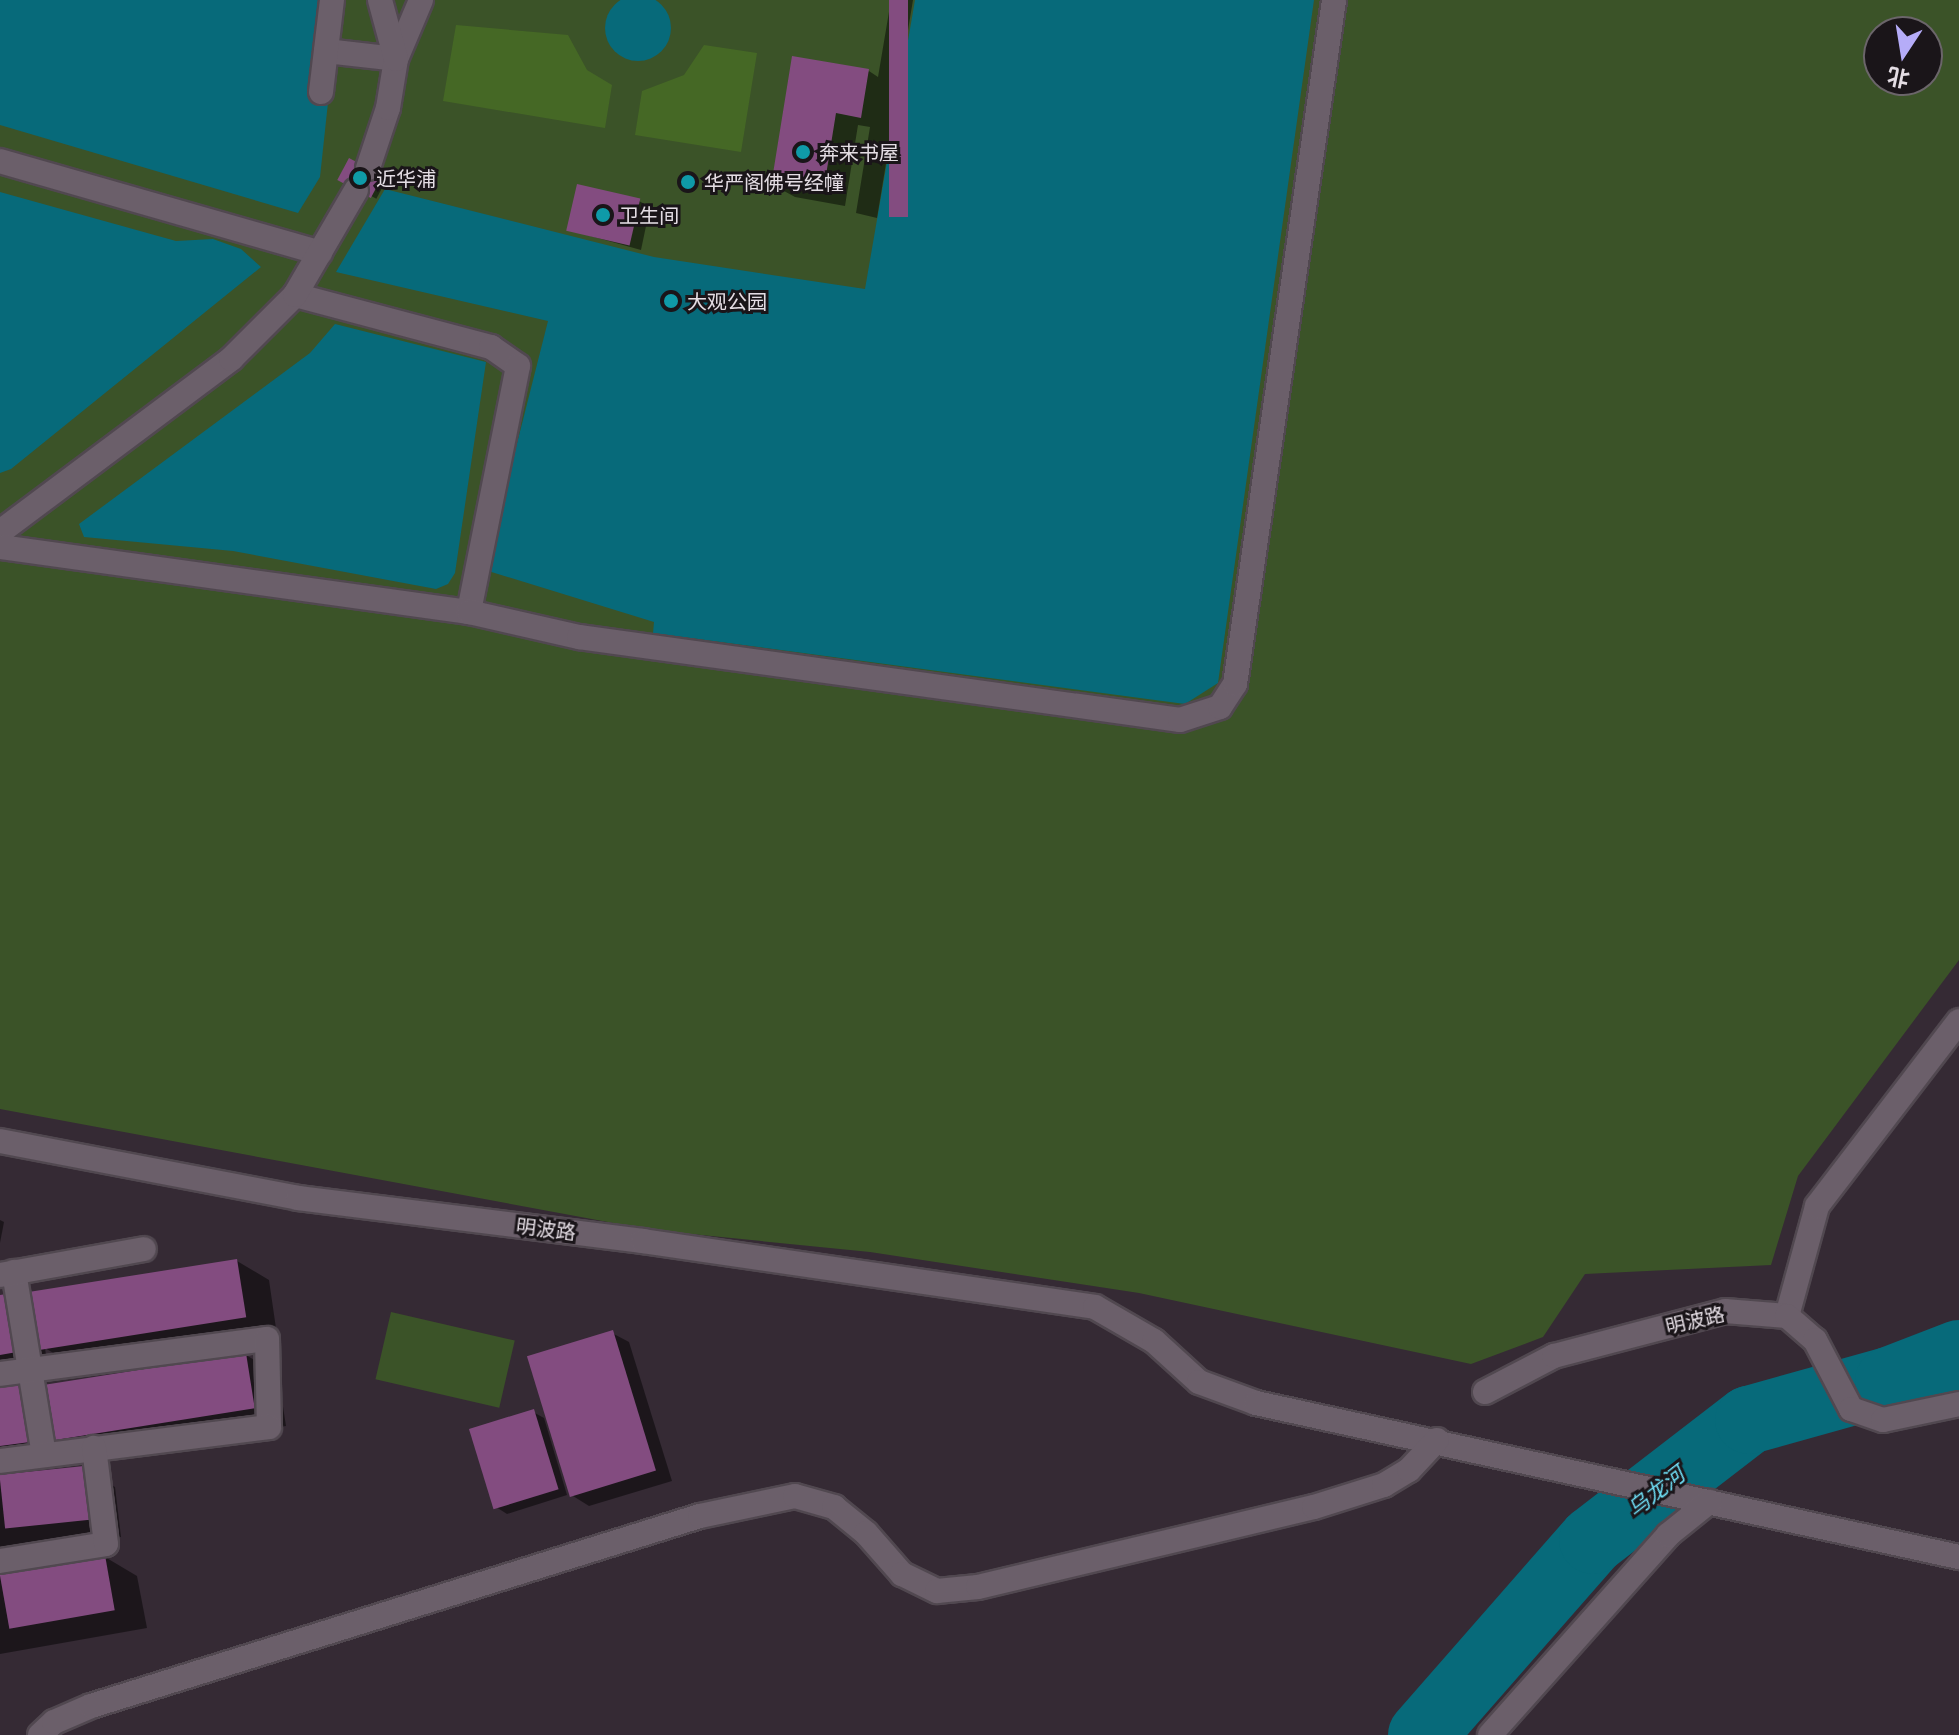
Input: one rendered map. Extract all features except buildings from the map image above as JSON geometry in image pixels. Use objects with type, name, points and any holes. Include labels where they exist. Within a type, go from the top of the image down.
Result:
[{"type":"street","points":[[321,92],[332,0]]},
{"type":"street","points":[[380,0],[396,59]]},
{"type":"street","points":[[368,168],[388,108],[396,59],[421,0]]},
{"type":"street","points":[[0,547],[469,612],[579,637],[1180,720],[1220,707],[1235,684],[1334,0]]},
{"type":"street","points":[[326,51],[396,59]]},
{"type":"street","points":[[0,161],[247,229],[324,246]]},
{"type":"street","points":[[0,532],[231,359],[295,295],[356,190]]},
{"type":"street","points":[[295,295],[491,347],[518,366],[469,612]]},
{"type":"street","points":[[1959,1021],[1817,1206],[1787,1316],[1815,1340],[1851,1409],[1883,1420],[1959,1404]]},
{"type":"street","name":"明波路","points":[[0,1141],[298,1198],[643,1241],[1095,1307],[1154,1341],[1199,1382],[1256,1403],[1437,1440]]},
{"type":"street","points":[[44,1455],[30,1370],[7,1274],[144,1249]]},
{"type":"street","name":"明波路","points":[[1485,1392],[1554,1356],[1725,1311],[1787,1316]]},
{"type":"street","points":[[0,1374],[267,1339],[269,1427],[0,1461]]},
{"type":"street","points":[[40,1735],[54,1722],[91,1706],[727,1510],[795,1496],[834,1507],[866,1533],[902,1574],[937,1591],[978,1587],[1314,1507],[1384,1485],[1409,1470],[1437,1440],[1959,1557]]},
{"type":"street","points":[[0,1561],[106,1544],[94,1448]]},
{"type":"street","points":[[1490,1735],[1668,1535],[1703,1501]]},
{"type":"green space","points":[[0,0],[1959,0],[1959,960],[1798,1176],[1771,1265],[1585,1274],[1543,1337],[1471,1364],[1139,1293],[870,1252],[651,1230],[0,1109]]},
{"type":"green space","points":[[456,25],[568,35],[587,70],[612,85],[605,128],[443,101]]},
{"type":"green space","points":[[704,45],[757,53],[741,152],[635,135],[642,91],[684,75]]},
{"type":"green space","points":[[391,1312],[515,1341],[499,1408],[375,1379]]},
{"type":"water","points":[[638,-5],[651,-2],[661,5],[668,15],[671,28],[668,41],[661,51],[651,58],[638,61],[625,58],[615,51],[608,41],[605,28],[608,15],[615,5],[625,-2]]},
{"type":"water","points":[[0,0],[339,0],[320,177],[298,213],[0,125]]},
{"type":"water","points":[[915,0],[1314,0],[1218,683],[1185,704],[653,633],[654,622],[485,570],[548,321],[336,272],[385,189],[654,257],[865,289]]},
{"type":"water","points":[[0,192],[176,241],[213,239],[241,249],[261,267],[11,469],[0,473]]},
{"type":"water","points":[[335,324],[486,362],[455,573],[448,584],[436,589],[233,551],[84,537],[79,524],[310,353]]},
{"type":"waterway","name":"乌龙河","points":[[1422,1735],[1593,1540],[1749,1420],[1889,1381],[1959,1354]]},
{"type":"place","name":"奔来书屋","points":[[803,152]]},
{"type":"place","name":"近华浦","points":[[360,178]]},
{"type":"place","name":"华严阁佛号经幢","points":[[688,182]]},
{"type":"place","name":"卫生间","points":[[603,215]]},
{"type":"place","name":"大观公园","points":[[671,301]]}]
